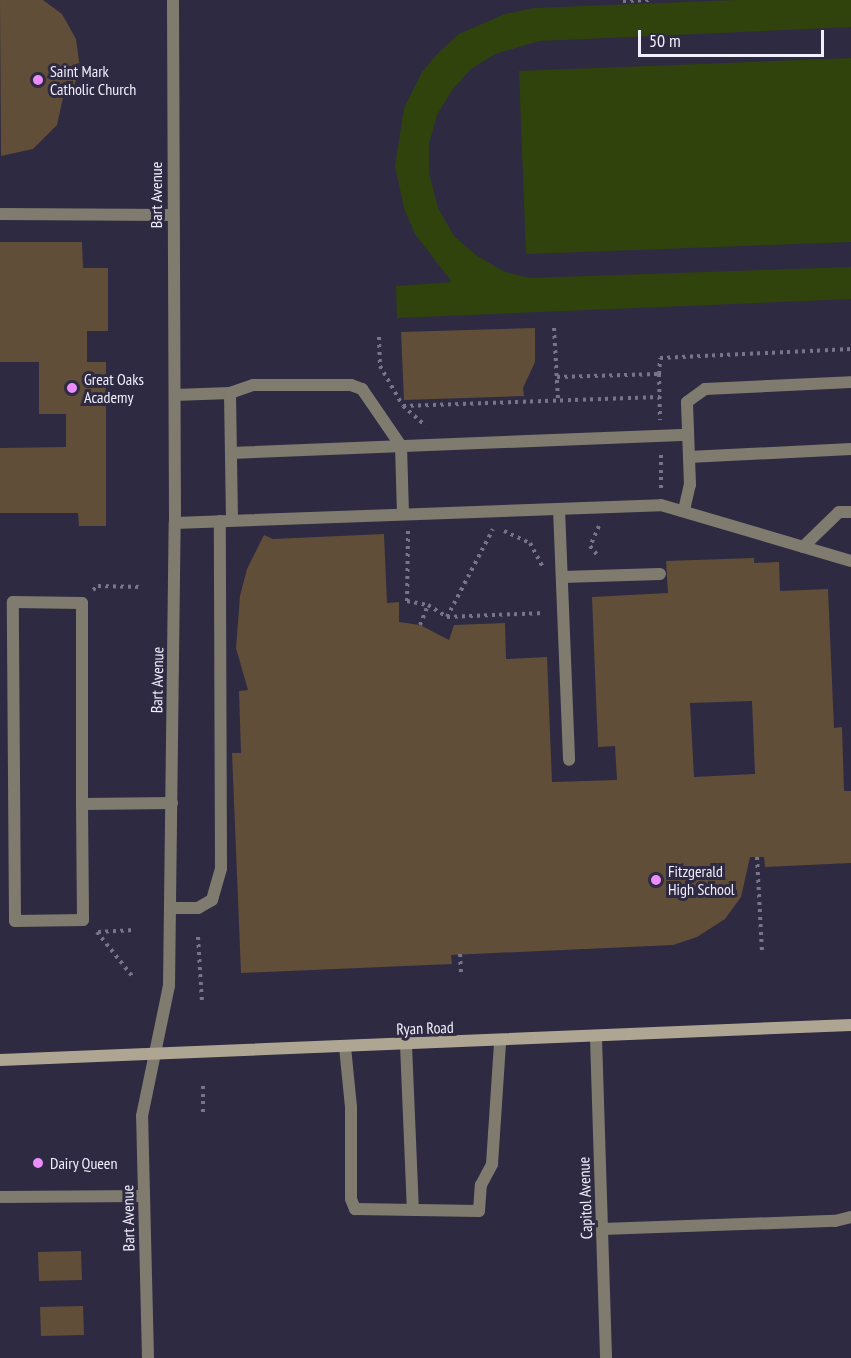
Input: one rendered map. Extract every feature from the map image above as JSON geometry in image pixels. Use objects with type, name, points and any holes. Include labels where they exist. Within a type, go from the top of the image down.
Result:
[{"type":"main road","name":"Ryan Road","points":[[0,1060],[500,1042],[851,1025]]},
{"type":"street","name":"Bart Avenue","points":[[148,1358],[142,1116],[169,986],[175,523],[173,0]]},
{"type":"street","points":[[0,214],[173,214]]},
{"type":"street","points":[[684,510],[690,485],[687,402],[705,388],[851,382]]},
{"type":"street","points":[[175,395],[230,393],[253,386],[351,385],[363,389],[401,446],[403,514]]},
{"type":"street","points":[[170,908],[198,908],[212,900],[221,868],[226,520],[231,453],[230,393]]},
{"type":"street","points":[[231,453],[688,435]]},
{"type":"street","points":[[689,457],[851,449]]},
{"type":"street","points":[[175,523],[661,506],[684,510],[851,561]]},
{"type":"street","points":[[559,509],[569,760]]},
{"type":"street","points":[[804,547],[839,512],[851,512]]},
{"type":"street","points":[[562,577],[660,574]]},
{"type":"street","points":[[13,602],[82,603],[82,804],[83,920],[15,921],[13,602]]},
{"type":"street","points":[[82,804],[172,803]]},
{"type":"street","name":"Capitol Avenue","points":[[596,1038],[606,1358]]},
{"type":"street","points":[[345,1047],[351,1107],[351,1199],[355,1209],[479,1211],[481,1185],[492,1164],[500,1042]]},
{"type":"street","points":[[406,1045],[413,1210]]},
{"type":"street","points":[[0,1197],[144,1196]]},
{"type":"street","points":[[602,1229],[835,1221],[851,1216]]},
{"type":"path","points":[[623,1],[650,0]]},
{"type":"path","points":[[554,328],[558,400]]},
{"type":"path","points":[[379,337],[380,366],[403,406],[416,420],[432,428]]},
{"type":"path","points":[[659,374],[660,358],[851,349]]},
{"type":"path","points":[[403,406],[660,397]]},
{"type":"path","points":[[604,558],[590,546],[596,527],[608,522]]},
{"type":"path","points":[[486,528],[513,533],[530,543],[542,569]]},
{"type":"path","points":[[447,618],[494,528]]},
{"type":"path","points":[[408,530],[407,601],[428,605],[447,618],[544,614],[544,602]]},
{"type":"path","points":[[397,531],[420,530]]},
{"type":"path","points":[[82,603],[98,586],[142,587]]},
{"type":"path","points":[[420,625],[428,605]]},
{"type":"path","points":[[758,857],[762,952]]},
{"type":"path","points":[[83,920],[98,932],[132,976]]},
{"type":"path","points":[[98,932],[135,930]]},
{"type":"path","points":[[198,937],[198,985],[202,1002]]},
{"type":"path","points":[[460,954],[461,975]]},
{"type":"path","points":[[203,1086],[203,1113]]},
{"type":"green space","points":[[737,0],[851,0],[851,27],[539,41],[495,54],[471,69],[452,90],[437,115],[429,144],[429,173],[438,208],[454,236],[477,256],[505,272],[530,278],[851,267],[851,299],[397,318],[396,286],[452,282],[415,234],[404,208],[395,166],[404,108],[422,72],[438,53],[459,34],[505,14],[535,8]]},
{"type":"green space","points":[[851,58],[851,242],[526,254],[519,71]]},
{"type":"building","name":"Saint Mark Catholic Church","points":[[0,0],[43,0],[62,14],[76,39],[80,68],[71,95],[64,93],[57,125],[33,149],[1,156]]},
{"type":"building","name":"Great Oaks Academy","points":[[0,242],[82,242],[83,268],[108,268],[108,331],[87,331],[87,362],[106,362],[106,526],[79,526],[78,513],[0,513],[0,448],[66,447],[66,414],[39,414],[39,362],[0,362]]},
{"type":"building","points":[[535,328],[535,362],[523,388],[524,396],[404,400],[401,332]]},
{"type":"building","points":[[384,534],[387,603],[399,602],[399,622],[420,625],[449,640],[454,625],[505,623],[506,659],[547,657],[552,782],[617,780],[615,746],[598,747],[592,597],[668,593],[666,561],[754,558],[754,563],[779,562],[780,591],[828,589],[834,728],[842,727],[844,791],[851,791],[851,863],[765,867],[764,857],[750,857],[741,897],[725,919],[697,937],[673,945],[451,955],[452,964],[241,973],[232,753],[241,753],[239,691],[248,690],[236,648],[240,596],[247,569],[264,535],[273,539]],"holes":[[[752,701],[755,774],[694,777],[690,703]]]},
{"type":"building","points":[[81,1251],[82,1280],[39,1281],[38,1252]]},
{"type":"building","points":[[83,1306],[84,1335],[41,1336],[40,1307]]},
{"type":"place","name":"Saint Mark Catholic Church","points":[[38,80]]},
{"type":"place","name":"Great Oaks Academy","points":[[72,388]]},
{"type":"place","name":"Fitzgerald High School","points":[[656,880]]},
{"type":"place","name":"Dairy Queen","points":[[38,1163]]}]
